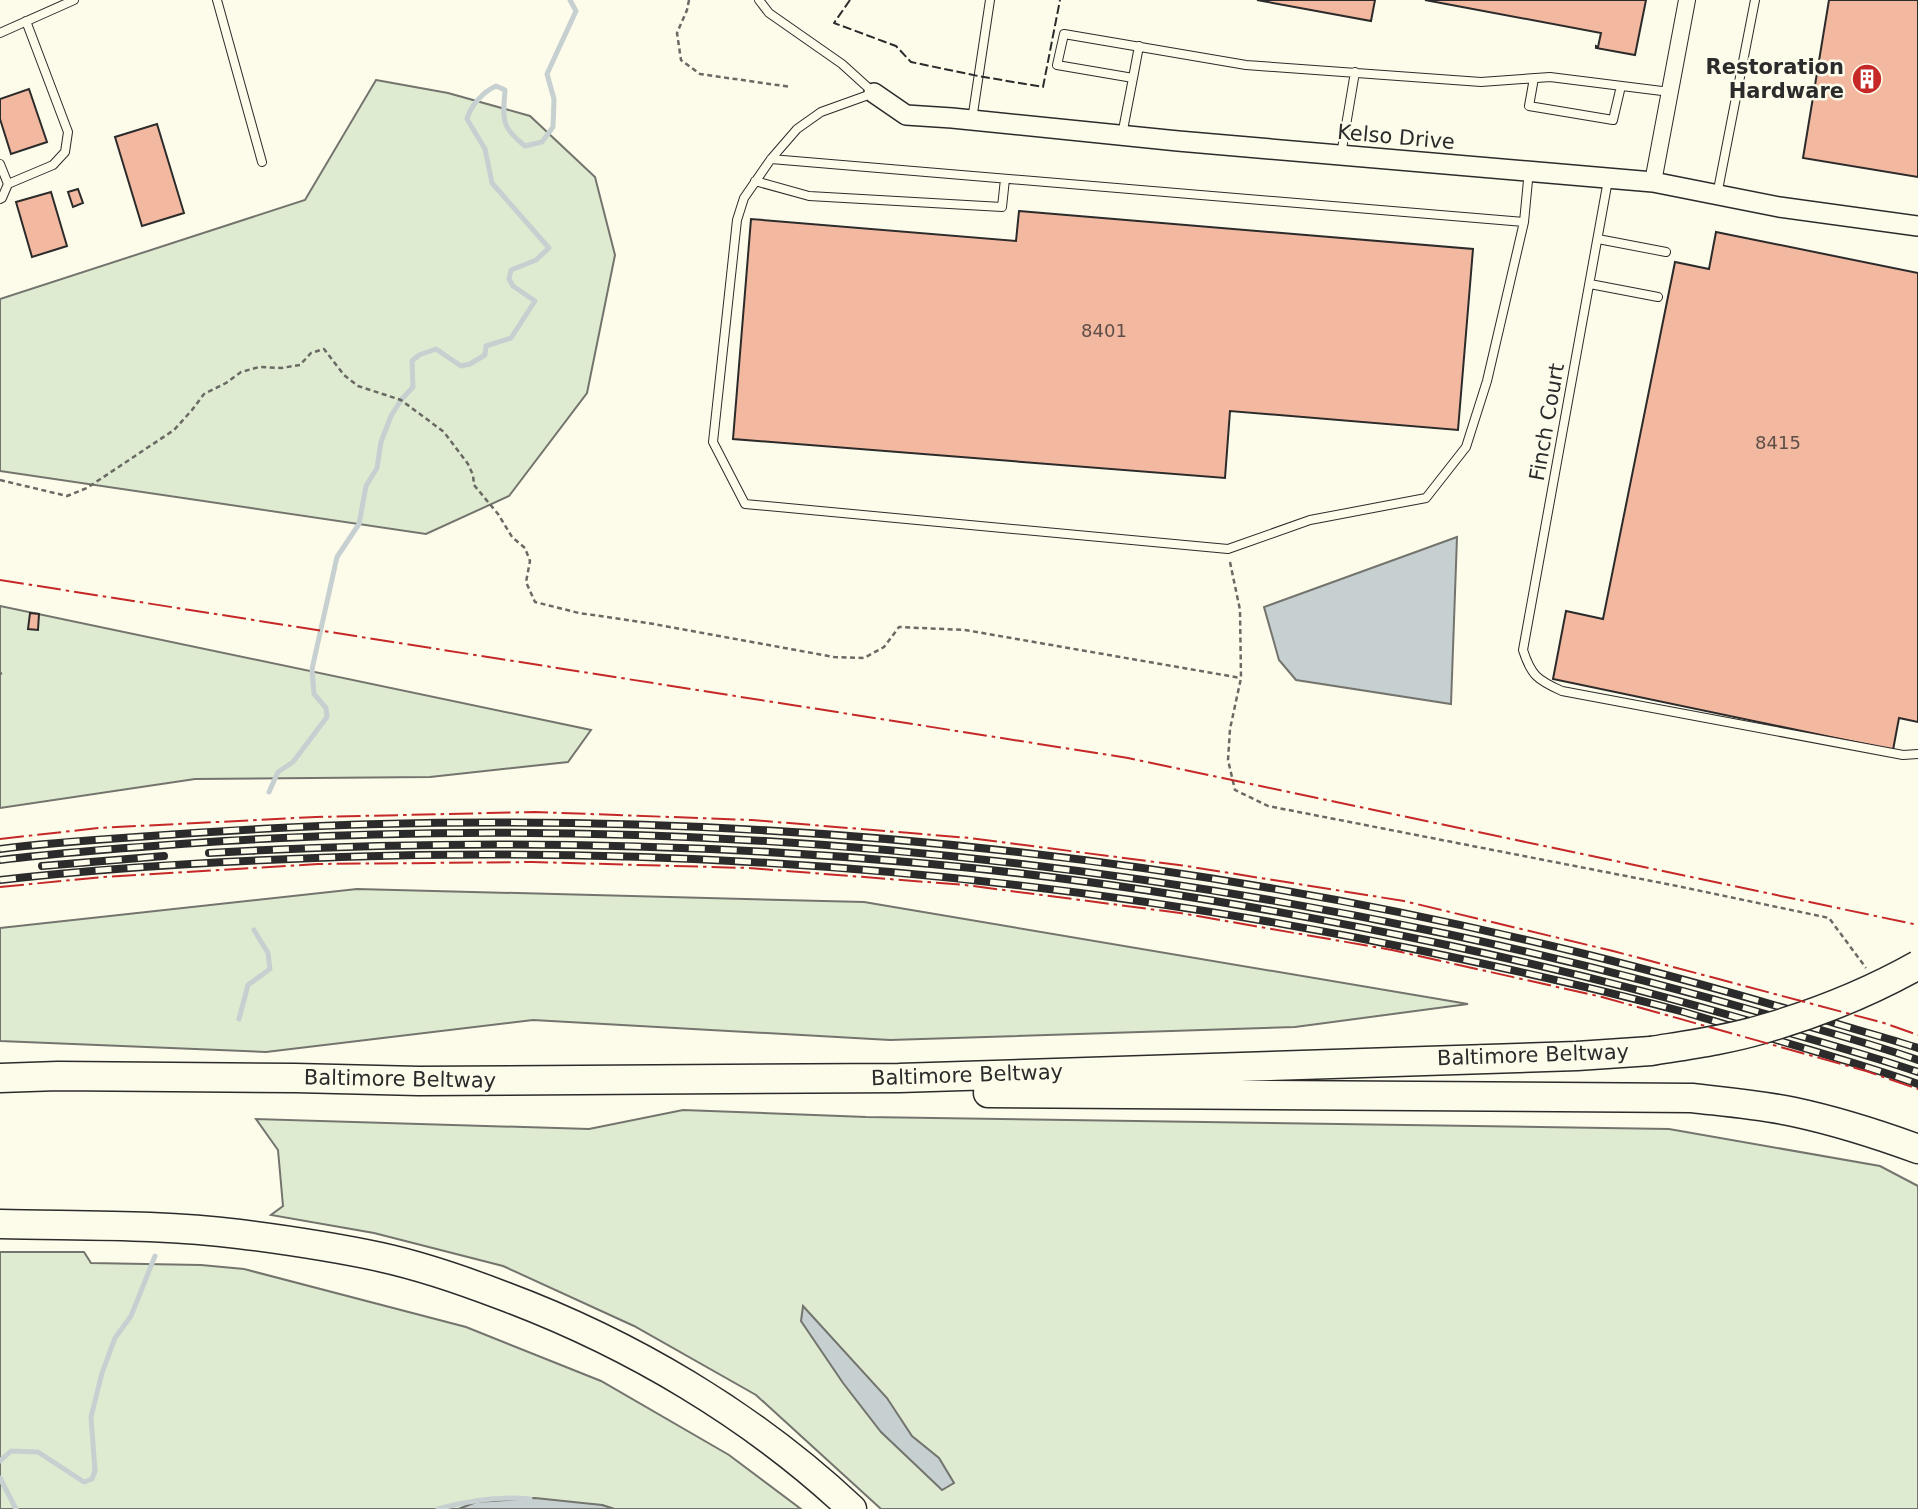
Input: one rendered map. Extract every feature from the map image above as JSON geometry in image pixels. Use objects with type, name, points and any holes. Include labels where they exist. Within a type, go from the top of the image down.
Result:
[{"type":"highway","name":"Baltimore Beltway","points":[[0,1078],[58,1076],[419,1081],[899,1078],[1651,1051],[1760,1030],[1860,993],[1918,965]]},
{"type":"highway","points":[[419,1081],[898,1093],[1692,1098],[1793,1111],[1918,1149]]},
{"type":"highway","points":[[0,1224],[235,1233],[381,1257],[458,1279],[588,1331],[699,1392],[748,1424],[804,1467],[852,1509]]},
{"type":"street","points":[[1653,182],[1687,0]]},
{"type":"street","name":"Kelso Drive","points":[[874,93],[906,115],[1653,182],[1779,207],[1918,226]]},
{"type":"lane","points":[[0,33],[74,0]]},
{"type":"lane","points":[[217,0],[262,162]]},
{"type":"lane","points":[[759,0],[769,13],[842,64],[874,93],[821,113],[797,129],[755,181],[744,198],[737,220],[713,442],[746,504],[1228,549],[1310,520],[1426,498],[1466,447],[1487,381],[1524,222],[1529,170]]},
{"type":"lane","points":[[972,120],[990,0]]},
{"type":"lane","points":[[1717,195],[1755,0]]},
{"type":"lane","points":[[0,199],[8,184],[53,165],[65,152],[68,132],[26,22]]},
{"type":"lane","points":[[1133,78],[1057,65],[1064,34],[1246,65],[1481,82],[1550,77],[1670,92]]},
{"type":"lane","points":[[1122,135],[1139,46]]},
{"type":"lane","points":[[1341,155],[1356,72]]},
{"type":"lane","points":[[1534,78],[1530,106],[1613,120],[1621,86]]},
{"type":"lane","points":[[771,159],[1524,222]]},
{"type":"lane","points":[[0,164],[8,184]]},
{"type":"lane","name":"Finch Court","points":[[1609,178],[1523,650],[1530,670],[1542,682],[1562,691],[1903,755],[1918,754]]},
{"type":"lane","points":[[755,181],[809,196],[1002,207],[1005,179]]},
{"type":"lane","points":[[1598,239],[1666,252]]},
{"type":"lane","points":[[1590,284],[1658,297]]},
{"type":"path","points":[[689,0],[677,33],[681,60],[699,74],[791,86]]},
{"type":"path","points":[[0,480],[67,496],[87,488],[174,430],[204,394],[241,372],[258,367],[300,365],[311,353],[324,349],[344,375],[358,386],[401,400],[444,432],[468,464],[474,485],[499,514],[512,537],[525,548],[530,561],[526,582],[535,603],[579,613],[834,656],[864,659],[884,647],[899,627],[965,630],[1241,678]]},
{"type":"path","points":[[1228,549],[1240,610],[1241,678],[1230,729],[1228,760],[1235,790],[1268,806],[1829,918],[1865,967],[1875,974]]},
{"type":"green space","points":[[376,80],[448,93],[530,116],[595,177],[615,255],[587,393],[509,496],[426,534],[0,471],[0,299],[305,200]]},
{"type":"green space","points":[[0,606],[591,730],[568,762],[430,777],[195,779],[0,808]]},
{"type":"green space","points":[[357,889],[864,902],[1468,1004],[1295,1027],[890,1040],[533,1020],[266,1052],[0,1041],[0,928]]},
{"type":"green space","points":[[683,1110],[866,1117],[1669,1129],[1880,1166],[1918,1186],[1918,1509],[881,1509],[756,1395],[634,1326],[503,1266],[374,1233],[271,1215],[283,1206],[278,1150],[256,1119],[589,1129]]},
{"type":"green space","points":[[0,1252],[84,1252],[91,1263],[201,1265],[244,1269],[466,1327],[601,1381],[729,1455],[801,1509],[614,1509],[602,1505],[476,1502],[459,1509],[0,1509]]},
{"type":"shaded area","points":[[1457,537],[1451,704],[1296,680],[1279,660],[1264,607]]},
{"type":"shaded area","points":[[803,1306],[887,1398],[912,1436],[939,1458],[954,1483],[942,1490],[881,1432],[843,1383],[801,1321]]},
{"type":"shaded area","points":[[535,1498],[602,1505],[614,1509],[459,1509],[476,1502]]},
{"type":"building","points":[[1257,0],[1375,0],[1371,21]]},
{"type":"building","points":[[1425,0],[1646,0],[1635,55],[1596,48],[1601,33]]},
{"type":"building","name":"Restoration Hardware","points":[[1829,0],[1918,0],[1918,177],[1803,158]]},
{"type":"building","points":[[29,89],[47,142],[11,154],[0,119],[0,99]]},
{"type":"building","points":[[157,124],[184,213],[142,226],[115,137]]},
{"type":"building","points":[[78,189],[83,203],[73,207],[68,192]]},
{"type":"building","points":[[51,192],[67,246],[32,257],[16,202]]},
{"type":"building","points":[[1019,211],[1473,249],[1458,430],[1230,411],[1225,478],[733,439],[751,219],[1016,241]]},
{"type":"building","points":[[1716,232],[1918,273],[1918,722],[1899,718],[1893,750],[1553,679],[1566,611],[1603,619],[1675,262],[1709,269]]},
{"type":"building","points":[[30,613],[39,614],[38,630],[28,629]]},
{"type":"waterway","points":[[269,792],[278,772],[293,762],[327,717],[326,708],[314,694],[312,669],[337,557],[359,524],[366,486],[377,468],[381,442],[391,416],[413,387],[412,361],[419,355],[436,349],[461,366],[470,364],[485,355],[486,346],[511,338],[535,301],[513,286],[509,279],[511,270],[536,260],[549,248],[492,183],[485,149],[467,119],[478,100],[496,86],[505,90],[504,116],[511,133],[525,146],[542,142],[553,127],[554,99],[547,74],[576,11],[570,0]]},
{"type":"waterway","points":[[239,1019],[248,985],[270,969],[268,953],[254,930]]},
{"type":"waterway","points":[[0,1461],[11,1451],[38,1452],[84,1482],[92,1479],[95,1471],[91,1417],[102,1373],[115,1338],[131,1316],[155,1256]]},
{"type":"waterway","points":[[0,1478],[16,1509]]},
{"type":"waterway","points":[[438,1509],[483,1500],[530,1499]]},
{"type":"railway","points":[[0,849],[288,827],[533,823],[685,826],[837,835],[989,849],[1140,868],[1291,892],[1440,921],[1646,970],[1918,1048]]},
{"type":"railway","points":[[0,860],[224,841],[377,834],[531,833],[685,837],[838,846],[991,861],[1144,880],[1447,934],[1666,986],[1918,1060]]},
{"type":"railway","points":[[209,853],[390,846],[661,847],[841,857],[1061,878],[1255,908],[1491,955],[1707,1009],[1918,1072]]},
{"type":"railway","points":[[0,880],[85,871],[213,863],[341,857],[478,855],[614,856],[751,862],[1023,886],[1293,926],[1525,973],[1684,1012],[1918,1084]]},
{"type":"railway","points":[[42,866],[164,856]]},
{"type":"fence","points":[[850,0],[834,23],[896,46],[911,62],[1043,87],[1060,0]]},
{"type":"power","points":[[0,580],[1128,758],[1918,925]]},
{"type":"power","points":[[0,839],[98,828],[316,817],[535,812],[752,820],[970,838],[1186,866],[1404,901],[1613,951],[1884,1023],[1918,1035]]},
{"type":"power","points":[[0,887],[103,877],[318,864],[533,862],[749,868],[965,885],[1180,913],[1392,950],[1602,997],[1866,1071],[1918,1089]]},
{"type":"place","name":"Restoration Hardware","points":[[1867,79]]}]
